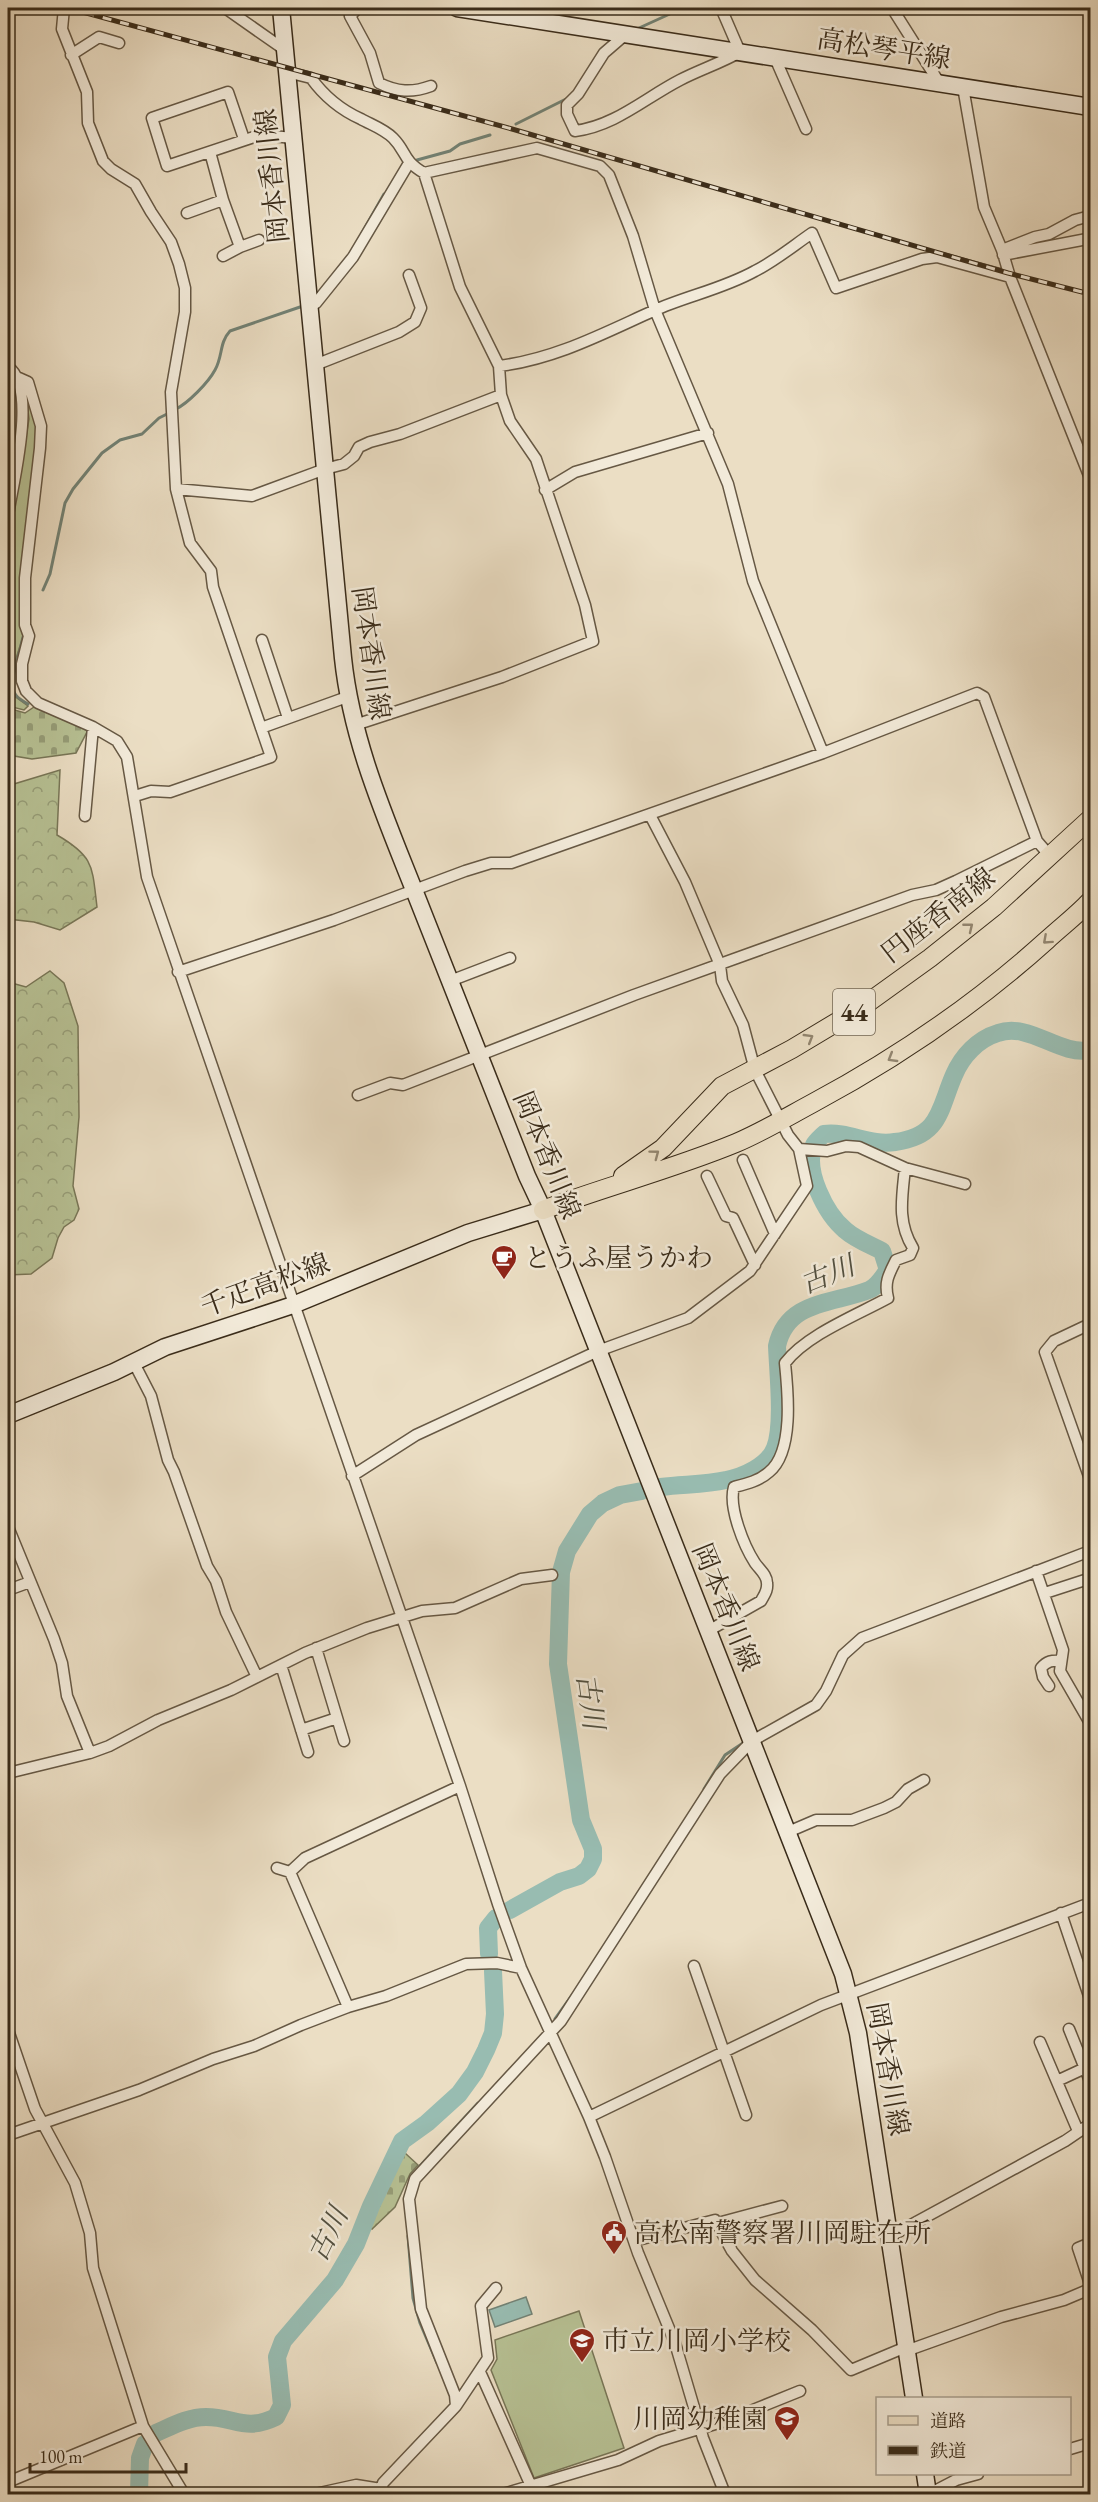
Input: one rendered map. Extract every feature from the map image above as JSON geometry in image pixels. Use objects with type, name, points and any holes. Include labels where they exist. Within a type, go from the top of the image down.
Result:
[{"type":"main road","name":"岡本香川線","points":[[281,8],[347,697],[353,724],[414,891],[527,1176],[543,1210],[833,1946],[849,1994],[858,2032],[914,2397]]},
{"type":"main road","name":"高松琴平線","points":[[457,8],[1090,107]]},
{"type":"main road","name":"円座香南線","points":[[607,1186],[663,1148],[722,1086],[755,1070],[862,1007],[930,958],[994,907],[1090,819]]},
{"type":"main road","name":"円座香南線","points":[[543,1210],[607,1186],[684,1163],[738,1142],[899,1054],[1027,958],[1090,900]]},
{"type":"main road","name":"千疋高松線","points":[[8,1414],[134,1363],[165,1347],[293,1305],[468,1233],[543,1210]]},
{"type":"main road","points":[[925,2475],[929,2494]]},
{"type":"street","points":[[64,8],[62,29],[87,92],[88,123],[103,161],[111,169],[135,184],[171,242],[179,264],[185,288],[185,312],[171,392],[176,489],[190,543],[212,571],[213,587],[271,757],[170,792],[151,791],[135,796]]},
{"type":"street","points":[[225,8],[285,50]]},
{"type":"street","points":[[358,8],[350,16],[370,53],[379,83],[408,92],[431,86]]},
{"type":"street","points":[[626,34],[604,53],[587,81],[567,105],[567,114],[574,131],[590,129],[623,115],[679,81],[740,52],[721,8]]},
{"type":"street","points":[[892,8],[940,84]]},
{"type":"street","points":[[71,55],[99,37],[119,42]]},
{"type":"street","points":[[775,58],[806,129]]},
{"type":"street","points":[[287,72],[311,78],[318,89],[334,103],[375,125],[394,139],[409,163],[424,172],[460,287],[499,366],[501,395],[510,421],[536,459],[585,605],[593,641],[502,677],[353,724]]},
{"type":"street","points":[[963,87],[984,207],[1003,252],[1010,277],[1086,453],[1090,478]]},
{"type":"street","points":[[244,140],[228,92],[152,118],[167,166],[260,135],[294,138]]},
{"type":"street","points":[[424,172],[537,148],[600,166],[609,175],[633,236],[655,310],[732,495],[753,581],[823,753]]},
{"type":"street","points":[[210,152],[223,200],[240,247]]},
{"type":"street","points":[[310,306],[316,303],[353,257],[409,163]]},
{"type":"street","points":[[187,213],[223,200]]},
{"type":"street","points":[[1003,252],[1035,237],[1049,234],[1075,220],[1090,216]]},
{"type":"street","points":[[499,366],[528,363],[553,356],[655,310],[755,272],[812,233],[836,288],[922,258],[937,257],[1010,277]]},
{"type":"street","points":[[1003,252],[1088,239]]},
{"type":"street","points":[[223,256],[259,240]]},
{"type":"street","points":[[315,365],[368,346],[414,322],[421,308],[409,275]]},
{"type":"street","points":[[8,366],[19,378],[28,382],[40,426],[40,448],[25,578],[25,625],[29,636],[22,664],[22,681],[27,691],[38,703],[93,727],[117,741],[123,748],[135,796],[141,850],[147,877],[400,1619],[460,1786],[498,1904],[521,1968],[589,2117],[634,2241],[675,2343],[701,2430],[726,2494]]},
{"type":"street","points":[[8,515],[24,400],[19,378]]},
{"type":"street","points":[[176,489],[252,496],[344,464],[354,456],[359,447],[369,442],[400,434],[501,395]]},
{"type":"street","points":[[545,490],[575,472],[708,433]]},
{"type":"street","points":[[262,640],[288,718]]},
{"type":"street","points":[[178,972],[491,863],[511,863],[650,815],[823,753],[977,693],[984,697],[1037,842],[1050,856]]},
{"type":"street","points":[[261,728],[347,697]]},
{"type":"street","points":[[85,816],[93,727]]},
{"type":"street","points":[[650,815],[685,882],[720,965],[722,981],[743,1025],[755,1070],[788,1135],[803,1149],[827,1151],[846,1146],[859,1147],[905,1168],[964,1184]]},
{"type":"street","points":[[358,1095],[390,1083],[403,1084],[720,965],[912,896],[936,890],[1037,842]]},
{"type":"street","points":[[450,981],[510,958]]},
{"type":"street","points":[[352,1476],[416,1435],[598,1351],[688,1318],[750,1271],[755,1264],[807,1186],[803,1149]]},
{"type":"street","points":[[743,1161],[775,1234]]},
{"type":"street","points":[[708,1631],[761,1601],[766,1592],[768,1583],[765,1575],[747,1549],[730,1498],[734,1487],[754,1481],[770,1472],[783,1452],[786,1428],[785,1363],[790,1356],[820,1335],[888,1298],[885,1285],[897,1260],[910,1255],[913,1248],[904,1234],[900,1211],[905,1168]]},
{"type":"street","points":[[707,1176],[726,1216],[733,1218],[755,1264]]},
{"type":"street","points":[[1090,1324],[1054,1341],[1045,1352],[1090,1479]]},
{"type":"street","points":[[134,1363],[151,1396],[168,1460],[207,1566],[216,1581],[226,1612],[257,1677]]},
{"type":"street","points":[[8,1527],[54,1640],[62,1663],[67,1696],[90,1753]]},
{"type":"street","points":[[456,2406],[455,2395],[421,2309],[409,2199],[411,2188],[421,2170],[550,2034],[720,1774],[752,1741],[816,1705],[826,1691],[843,1655],[862,1638],[1090,1551]]},
{"type":"street","points":[[1036,1571],[1063,1650],[1060,1671],[1090,1723]]},
{"type":"street","points":[[8,1773],[90,1753],[316,1648],[367,1628],[422,1611],[455,1608],[521,1579],[552,1575]]},
{"type":"street","points":[[1045,1593],[1085,1580]]},
{"type":"street","points":[[8,1590],[30,1582]]},
{"type":"street","points":[[316,1648],[344,1741]]},
{"type":"street","points":[[1049,1686],[1043,1677],[1041,1668],[1053,1660],[1061,1661]]},
{"type":"street","points":[[280,1665],[308,1752]]},
{"type":"street","points":[[301,1730],[337,1718]]},
{"type":"street","points":[[788,1832],[816,1820],[852,1820],[884,1808],[896,1802],[908,1789],[924,1780]]},
{"type":"street","points":[[290,1872],[305,1858],[460,1786]]},
{"type":"street","points":[[277,1868],[290,1872],[348,2007]]},
{"type":"street","points":[[589,2117],[821,2005],[1090,1903]]},
{"type":"street","points":[[1061,1913],[1090,1999]]},
{"type":"street","points":[[8,2135],[139,2090],[348,2007],[387,1996],[466,1964],[497,1963],[521,1968]]},
{"type":"street","points":[[694,1966],[746,2115]]},
{"type":"street","points":[[1069,2028],[1090,2081]]},
{"type":"street","points":[[8,2030],[41,2122],[75,2183],[90,2232],[93,2268],[143,2426],[184,2494]]},
{"type":"street","points":[[1040,2042],[1078,2131]]},
{"type":"street","points":[[1057,2081],[1085,2068]]},
{"type":"street","points":[[889,2237],[1065,2141],[1090,2124]]},
{"type":"street","points":[[718,2223],[782,2206]]},
{"type":"street","points":[[634,2241],[715,2220],[732,2251],[754,2280],[812,2330],[851,2370],[1002,2317],[1064,2300],[1090,2287],[1078,2248],[1090,2243]]},
{"type":"street","points":[[315,2494],[356,2485],[380,2492],[383,2483],[456,2406],[488,2358],[489,2351],[481,2306],[496,2288]]},
{"type":"street","points":[[480,2372],[531,2486]]},
{"type":"street","points":[[503,2494],[618,2460],[659,2441],[754,2412],[753,2410],[800,2391]]},
{"type":"street","points":[[8,2482],[143,2426]]},
{"type":"street","points":[[1071,2449],[1090,2443]]},
{"type":"street","points":[[929,2494],[956,2480],[974,2475]]},
{"type":"green space","points":[[25,386],[38,431],[20,615],[23,637],[9,680],[13,695],[28,706],[24,710],[8,706],[8,545],[29,419]]},
{"type":"green space","points":[[34,707],[88,730],[76,753],[32,759],[8,755],[8,721],[11,709],[25,713]]},
{"type":"green space","points":[[60,770],[57,835],[79,850],[89,864],[97,907],[60,930],[34,922],[8,919],[8,791],[14,784]]},
{"type":"green space","points":[[50,971],[64,983],[78,1026],[79,1117],[73,1186],[79,1209],[74,1220],[64,1227],[52,1258],[31,1274],[8,1275],[8,982],[26,987]]},
{"type":"green space","points":[[406,2146],[405,2153],[418,2165],[410,2174],[395,2207],[372,2229],[369,2225],[401,2151]]},
{"type":"green space","points":[[579,2311],[624,2448],[534,2478],[491,2370],[497,2359],[495,2340]]},
{"type":"water","points":[[526,2297],[532,2314],[495,2327],[489,2310]]},
{"type":"waterway","points":[[639,28],[683,8]]},
{"type":"waterway","points":[[516,124],[566,99]]},
{"type":"waterway","points":[[417,160],[450,151],[460,144],[490,135]]},
{"type":"waterway","points":[[362,233],[384,194]]},
{"type":"waterway","points":[[176,409],[192,397],[212,375],[224,340],[230,331],[300,307]]},
{"type":"waterway","points":[[43,590],[50,574],[65,503],[73,489],[102,453],[120,440],[142,434],[159,418],[171,412]]},
{"type":"waterway","points":[[23,637],[12,685],[16,695],[28,704]]},
{"type":"waterway","name":"古川","points":[[661,1487],[733,1479],[754,1470],[767,1460],[778,1438],[780,1398],[777,1346],[782,1331],[801,1312],[872,1289],[888,1270],[882,1251],[845,1230],[824,1203],[814,1179],[811,1155],[819,1139],[824,1134],[833,1134],[886,1143],[910,1139],[922,1134],[930,1127],[941,1110],[961,1061],[977,1044],[998,1033],[1022,1032],[1078,1051],[1090,1050]]},
{"type":"waterway","name":"古川","points":[[510,1910],[560,1882],[579,1876],[588,1869],[593,1859],[593,1849],[581,1820],[558,1664],[561,1572],[567,1551],[590,1514],[603,1503],[620,1495],[642,1491]]},
{"type":"waterway","points":[[704,1789],[725,1755],[743,1743]]},
{"type":"waterway","name":"古川","points":[[489,1954],[488,1928],[496,1918]]},
{"type":"waterway","name":"古川","points":[[156,2433],[180,2422],[199,2417],[248,2424],[276,2417],[282,2405],[277,2357],[283,2341],[335,2280],[356,2244],[402,2141],[427,2123],[459,2094],[475,2072],[486,2050],[493,2033],[495,2014],[493,1971]]},
{"type":"waterway","points":[[555,2019],[573,1994]]},
{"type":"waterway","points":[[419,2167],[478,2103]]},
{"type":"waterway","points":[[408,2236],[413,2298],[420,2323],[437,2363]]},
{"type":"waterway","name":"古川","points":[[139,2494],[140,2458],[145,2444]]},
{"type":"railway","points":[[68,8],[512,129],[1008,273],[1090,294]]},
{"type":"place","name":"とうふ屋うかわ","points":[[504,1281]]},
{"type":"place","name":"高松南警察署川岡駐在所","points":[[614,2256]]},
{"type":"place","name":"市立川岡小学校","points":[[582,2364]]},
{"type":"place","name":"川岡幼稚園","points":[[787,2442]]}]
